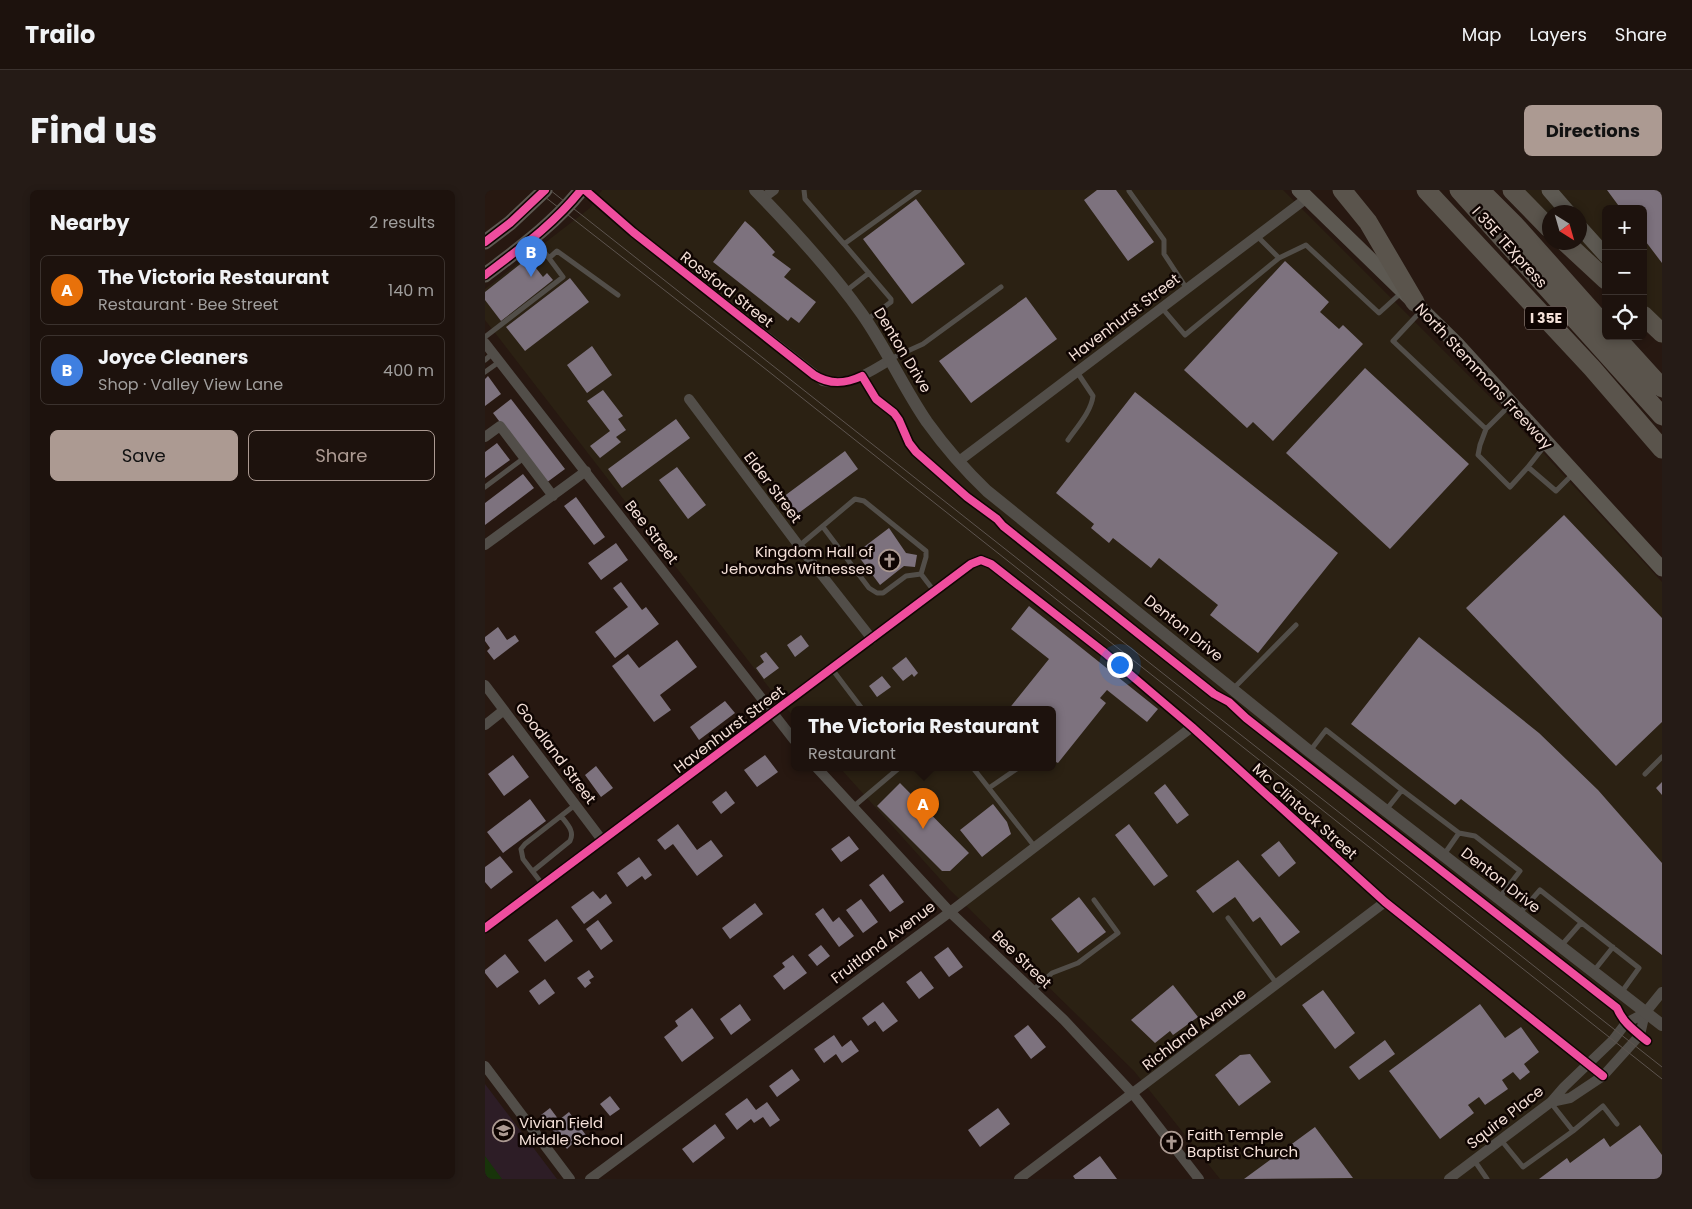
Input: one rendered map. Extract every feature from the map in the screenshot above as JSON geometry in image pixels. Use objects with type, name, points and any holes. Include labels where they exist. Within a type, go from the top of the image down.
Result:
[{"type":"highway","points":[[1342,190],[1368,222],[1413,301]]},
{"type":"highway","name":"I 35E","points":[[1426,190],[1592,368],[1662,449]]},
{"type":"highway","name":"I 35E TEXpress","points":[[1459,190],[1662,416]]},
{"type":"highway","name":"I 35E","points":[[1480,190],[1602,322]]},
{"type":"highway","points":[[1512,190],[1542,221]]},
{"type":"highway","points":[[1574,250],[1602,276]]},
{"type":"highway","points":[[1647,319],[1662,332]]},
{"type":"highway","points":[[1619,340],[1662,388]]},
{"type":"main road","points":[[485,242],[510,223],[545,190]]},
{"type":"main road","points":[[485,275],[563,212],[581,190]]},
{"type":"main road","points":[[1549,190],[1562,205]]},
{"type":"main road","name":"North Stemmons Freeway","points":[[1303,194],[1456,343],[1662,569]]},
{"type":"main road","points":[[1587,235],[1602,252]]},
{"type":"main road","points":[[1647,311],[1662,332]]},
{"type":"street","name":"Rossford Street","points":[[585,190],[633,232],[823,381],[835,383],[850,381],[890,360]]},
{"type":"street","points":[[759,194],[773,190]]},
{"type":"street","name":"Denton Drive","points":[[759,194],[808,247],[845,292],[866,320],[927,422],[987,491],[1309,751],[1662,1025]]},
{"type":"street","name":"Havenhurst Street","points":[[959,461],[1257,236],[1303,194]]},
{"type":"street","name":"Bee Street","points":[[485,343],[493,358],[586,471],[791,736]]},
{"type":"street","name":"Elder Street","points":[[689,399],[799,546],[872,639]]},
{"type":"street","points":[[485,437],[499,426],[553,496]]},
{"type":"street","points":[[485,545],[586,471]]},
{"type":"street","name":"Havenhurst Street","points":[[485,928],[971,564],[981,560],[991,564]]},
{"type":"street","name":"Mc Clintock Street","points":[[991,564],[1105,653],[1192,727],[1385,902],[1603,1076]]},
{"type":"street","name":"Goodland Street","points":[[485,685],[602,840]]},
{"type":"street","points":[[485,725],[505,710]]},
{"type":"street","name":"Fruitland Avenue","points":[[590,1179],[950,912],[1192,727]]},
{"type":"street","name":"Bee Street","points":[[820,771],[950,912],[1064,1020],[1133,1094],[1199,1179]]},
{"type":"street","name":"Richland Avenue","points":[[1019,1179],[1385,902]]},
{"type":"street","name":"Squire Place","points":[[1449,1179],[1551,1102],[1563,1087],[1613,1040],[1626,1023],[1645,1013],[1662,992]]},
{"type":"street","points":[[1551,1102],[1570,1098],[1603,1076],[1640,1035],[1645,1013]]},
{"type":"street","points":[[485,1066],[570,1179]]},
{"type":"lane","points":[[804,190],[805,199],[891,299],[891,302],[866,320]]},
{"type":"lane","points":[[844,244],[919,190]]},
{"type":"lane","points":[[1129,192],[1164,240],[1164,254],[1187,289]]},
{"type":"lane","points":[[1257,236],[1279,258]]},
{"type":"lane","points":[[485,337],[563,277],[533,238]]},
{"type":"lane","points":[[1161,308],[1185,335],[1279,258],[1306,245],[1379,314],[1413,301]]},
{"type":"lane","points":[[549,258],[557,250],[618,295]]},
{"type":"lane","points":[[845,292],[869,274]]},
{"type":"lane","points":[[890,360],[923,344],[1001,287]]},
{"type":"lane","points":[[1413,301],[1393,341],[1486,429]]},
{"type":"lane","points":[[485,372],[493,358]]},
{"type":"lane","points":[[1068,440],[1092,402],[1093,396],[1077,372]]},
{"type":"lane","points":[[1511,404],[1486,429],[1478,455],[1510,487],[1547,443]]},
{"type":"lane","points":[[485,487],[524,458]]},
{"type":"lane","points":[[1528,467],[1556,491],[1574,472]]},
{"type":"lane","points":[[799,546],[855,500],[865,501],[926,550],[921,574]]},
{"type":"lane","points":[[823,527],[869,588],[877,593],[883,593],[906,576],[921,574]]},
{"type":"lane","points":[[921,574],[934,592]]},
{"type":"lane","points":[[1233,688],[1296,625]]},
{"type":"lane","points":[[833,669],[860,706]]},
{"type":"lane","points":[[1309,751],[1325,730],[1459,833],[1475,836],[1520,871],[1498,898]]},
{"type":"lane","points":[[1645,774],[1662,757]]},
{"type":"lane","points":[[853,807],[895,771]]},
{"type":"lane","points":[[975,771],[1035,847]]},
{"type":"lane","points":[[989,788],[1013,771]]},
{"type":"lane","points":[[1386,811],[1402,790]]},
{"type":"lane","points":[[543,885],[521,853],[521,849],[576,804]]},
{"type":"lane","points":[[533,872],[566,846],[573,836],[561,816]]},
{"type":"lane","points":[[1443,856],[1459,833]]},
{"type":"lane","points":[[1519,914],[1540,890],[1613,947],[1639,968],[1621,994]]},
{"type":"lane","points":[[1033,990],[1052,973],[1078,963],[1118,933],[1095,900]]},
{"type":"lane","points":[[1228,918],[1277,985]]},
{"type":"lane","points":[[1560,947],[1581,923]]},
{"type":"lane","points":[[1593,972],[1613,947]]},
{"type":"lane","points":[[1551,1102],[1573,1131]]},
{"type":"lane","points":[[1501,1140],[1523,1167],[1573,1131],[1603,1106],[1617,1124]]},
{"type":"lane","points":[[1474,1160],[1487,1179]]},
{"type":"shaded area","points":[[602,190],[1283,190],[1513,420],[1662,582],[1662,1179],[1220,1179],[1134,1071],[949,889],[843,771],[1056,771],[1056,706],[791,706],[791,714],[485,320],[485,289],[590,208]]},
{"type":"shaded area","points":[[1510,190],[1662,190],[1662,344],[1647,328],[1647,205],[1602,205],[1602,282],[1569,250],[1587,250],[1587,205],[1542,205],[1542,222]]},
{"type":"shaded area","name":"Vivian Field Middle School","points":[[485,1084],[557,1179],[485,1179]]},
{"type":"green space","points":[[485,1156],[502,1179],[485,1179]]},
{"type":"building","points":[[1097,190],[1116,190],[1154,242],[1128,261],[1084,200]]},
{"type":"building","points":[[1607,190],[1662,190],[1662,263],[1647,243],[1647,205],[1618,205]]},
{"type":"building","points":[[916,199],[965,264],[912,304],[863,239]]},
{"type":"building","points":[[745,221],[775,252],[772,255],[791,269],[784,277],[816,302],[799,323],[791,317],[788,321],[713,262]]},
{"type":"building","points":[[528,258],[543,277],[547,273],[553,280],[501,321],[485,300],[485,292]]},
{"type":"building","points":[[1285,261],[1329,302],[1320,312],[1339,329],[1343,325],[1363,344],[1273,441],[1253,422],[1247,428],[1184,370]]},
{"type":"building","points":[[570,278],[589,302],[525,351],[506,327]]},
{"type":"building","points":[[1026,297],[1057,339],[971,403],[939,361]]},
{"type":"building","points":[[592,346],[612,375],[587,393],[567,365]]},
{"type":"building","points":[[1365,368],[1469,464],[1390,549],[1286,453]]},
{"type":"building","points":[[488,376],[501,394],[485,406],[485,379]]},
{"type":"building","points":[[603,390],[623,416],[618,419],[626,430],[616,437],[621,442],[600,458],[590,446],[610,431],[587,401]]},
{"type":"building","points":[[1135,392],[1338,553],[1258,653],[1210,615],[1218,605],[1159,558],[1151,568],[1113,538],[1109,543],[1091,528],[1094,524],[1056,493]]},
{"type":"building","points":[[511,399],[565,469],[546,483],[493,413]]},
{"type":"building","points":[[676,419],[690,438],[622,488],[608,469]]},
{"type":"building","points":[[497,443],[510,460],[485,478],[485,452]]},
{"type":"building","points":[[845,451],[858,469],[796,515],[783,497]]},
{"type":"building","points":[[677,467],[706,505],[688,519],[659,480]]},
{"type":"building","points":[[523,474],[534,488],[485,525],[485,503]]},
{"type":"building","points":[[576,497],[605,537],[594,545],[564,506]]},
{"type":"building","points":[[1564,515],[1662,618],[1662,722],[1616,766],[1466,608]]},
{"type":"building","name":"Kingdom Hall of Jehovahs Witnesses","points":[[889,528],[906,553],[917,555],[915,567],[904,566],[880,585],[856,553]]},
{"type":"building","points":[[616,543],[628,560],[601,580],[588,563]]},
{"type":"building","points":[[621,582],[642,610],[646,607],[659,624],[615,658],[595,632],[628,607],[613,588]]},
{"type":"building","points":[[1029,606],[1158,709],[1147,722],[1107,690],[1100,698],[1106,703],[1058,763],[1056,762],[1056,706],[1011,706],[1049,659],[1011,629]]},
{"type":"building","points":[[498,627],[507,640],[515,635],[519,641],[494,660],[487,651],[490,648],[485,641],[485,637]]},
{"type":"building","points":[[801,635],[809,646],[795,657],[787,645]]},
{"type":"building","points":[[1419,637],[1539,733],[1598,790],[1662,863],[1662,955],[1461,799],[1455,805],[1351,724]]},
{"type":"building","points":[[677,640],[697,667],[660,695],[671,710],[654,722],[612,666],[628,654],[639,668]]},
{"type":"building","points":[[766,652],[779,668],[764,679],[756,668],[764,662],[760,656]]},
{"type":"building","points":[[906,657],[918,673],[914,677],[912,674],[903,681],[892,668]]},
{"type":"building","points":[[882,676],[891,687],[877,697],[869,686]]},
{"type":"building","points":[[725,701],[735,713],[699,740],[690,727]]},
{"type":"building","points":[[513,755],[529,777],[504,796],[488,774]]},
{"type":"building","points":[[765,755],[778,772],[757,787],[744,770]]},
{"type":"building","points":[[596,766],[613,788],[601,797],[585,775]]},
{"type":"building","points":[[1662,782],[1662,795],[1656,788]]},
{"type":"building","points":[[900,783],[969,853],[950,871],[942,871],[877,806]]},
{"type":"building","points":[[1165,784],[1189,815],[1177,824],[1154,793]]},
{"type":"building","points":[[726,791],[735,803],[721,814],[712,802]]},
{"type":"building","points":[[530,799],[546,821],[503,853],[487,832]]},
{"type":"building","points":[[993,804],[1007,822],[1011,834],[982,857],[960,830]]},
{"type":"building","points":[[678,824],[697,850],[711,840],[723,856],[697,876],[673,844],[665,850],[657,840]]},
{"type":"building","points":[[1129,824],[1168,876],[1154,886],[1115,835]]},
{"type":"building","points":[[849,836],[859,849],[841,862],[831,849]]},
{"type":"building","points":[[1279,841],[1296,863],[1279,877],[1261,855]]},
{"type":"building","points":[[500,856],[513,872],[491,889],[485,882],[485,867]]},
{"type":"building","points":[[639,857],[652,875],[645,880],[642,876],[627,887],[617,873]]},
{"type":"building","points":[[1238,860],[1300,932],[1281,946],[1260,917],[1253,922],[1235,897],[1213,913],[1196,891]]},
{"type":"building","points":[[883,874],[904,902],[890,912],[869,885]]},
{"type":"building","points":[[593,891],[600,899],[606,894],[612,903],[584,924],[571,907]]},
{"type":"building","points":[[1079,897],[1106,932],[1078,953],[1051,919]]},
{"type":"building","points":[[861,899],[878,922],[863,933],[846,910]]},
{"type":"building","points":[[755,903],[763,914],[730,939],[722,928]]},
{"type":"building","points":[[823,908],[833,922],[839,917],[854,936],[839,947],[815,914]]},
{"type":"building","points":[[557,919],[573,941],[545,962],[528,940]]},
{"type":"building","points":[[598,920],[613,941],[601,950],[586,929]]},
{"type":"building","points":[[821,945],[830,956],[817,966],[808,955]]},
{"type":"building","points":[[948,947],[963,967],[949,977],[934,957]]},
{"type":"building","points":[[505,954],[519,972],[497,988],[485,973],[485,970]]},
{"type":"building","points":[[793,955],[807,973],[784,990],[773,976],[785,967],[782,963]]},
{"type":"building","points":[[589,970],[594,977],[589,980],[591,983],[585,988],[577,978]]},
{"type":"building","points":[[921,971],[934,988],[919,999],[906,982]]},
{"type":"building","points":[[545,979],[555,993],[539,1005],[529,991]]},
{"type":"building","points":[[1173,985],[1198,1017],[1173,1035],[1170,1031],[1155,1043],[1131,1020]]},
{"type":"building","points":[[1323,990],[1355,1033],[1335,1049],[1302,1005]]},
{"type":"building","points":[[883,1002],[898,1021],[883,1032],[875,1021],[868,1026],[862,1018]]},
{"type":"building","points":[[740,1004],[751,1020],[731,1035],[720,1019]]},
{"type":"building","points":[[1480,1004],[1505,1038],[1521,1027],[1539,1052],[1524,1064],[1530,1072],[1520,1080],[1513,1072],[1502,1080],[1508,1089],[1485,1105],[1479,1097],[1468,1105],[1474,1113],[1440,1139],[1389,1071]]},
{"type":"building","points":[[692,1008],[714,1038],[682,1062],[664,1037],[678,1026],[675,1021]]},
{"type":"building","points":[[1028,1025],[1046,1047],[1031,1059],[1014,1036]]},
{"type":"building","points":[[834,1035],[842,1047],[851,1040],[859,1051],[842,1063],[836,1054],[824,1063],[814,1049]]},
{"type":"building","points":[[1385,1040],[1395,1054],[1359,1080],[1349,1067]]},
{"type":"building","points":[[1250,1054],[1271,1082],[1239,1106],[1215,1075],[1240,1055]]},
{"type":"building","points":[[792,1069],[800,1080],[777,1097],[769,1086]]},
{"type":"building","points":[[610,1096],[620,1109],[610,1116],[600,1104]]},
{"type":"building","points":[[747,1098],[756,1110],[767,1102],[780,1120],[770,1127],[763,1117],[754,1123],[751,1119],[737,1130],[725,1114]]},
{"type":"building","points":[[550,1108],[559,1120],[569,1112],[588,1138],[576,1147],[573,1143],[567,1149],[541,1115]]},
{"type":"building","points":[[998,1108],[1010,1124],[980,1147],[968,1130]]},
{"type":"building","points":[[715,1124],[725,1138],[693,1163],[682,1149]]},
{"type":"building","points":[[1640,1125],[1662,1155],[1662,1177],[1659,1179],[1539,1179],[1567,1158],[1570,1163],[1604,1138],[1610,1147]]},
{"type":"building","points":[[1315,1127],[1353,1178],[1244,1179]]},
{"type":"building","points":[[1100,1156],[1117,1179],[1075,1179],[1073,1176]]},
{"type":"tram line","points":[[536,190],[763,367],[1662,1079]]},
{"type":"tram line","points":[[550,190],[1662,1067]]},
{"type":"cycle path","points":[[485,242],[510,223],[545,190]]},
{"type":"cycle path","points":[[485,275],[548,225],[581,190]]},
{"type":"cycle path","points":[[585,190],[633,232],[814,375],[832,382],[850,381],[862,376],[876,399],[894,413],[899,420],[909,443],[916,452],[967,497],[997,519],[1003,526],[1214,694],[1229,702],[1246,718],[1617,1008],[1626,1022],[1647,1041]]},
{"type":"cycle path","points":[[485,928],[971,564],[981,560],[991,564],[1105,653],[1192,727],[1385,902],[1603,1076]]},
{"type":"place","name":"Joyce Cleaners","points":[[531,277]]},
{"type":"place","name":"Kingdom Hall of Jehovahs Witnesses","points":[[889,560]]},
{"type":"place","name":"The Victoria Restaurant","points":[[923,829]]},
{"type":"place","name":"Vivian Field Middle School","points":[[503,1131]]},
{"type":"place","name":"Faith Temple Baptist Church","points":[[1171,1143]]}]
